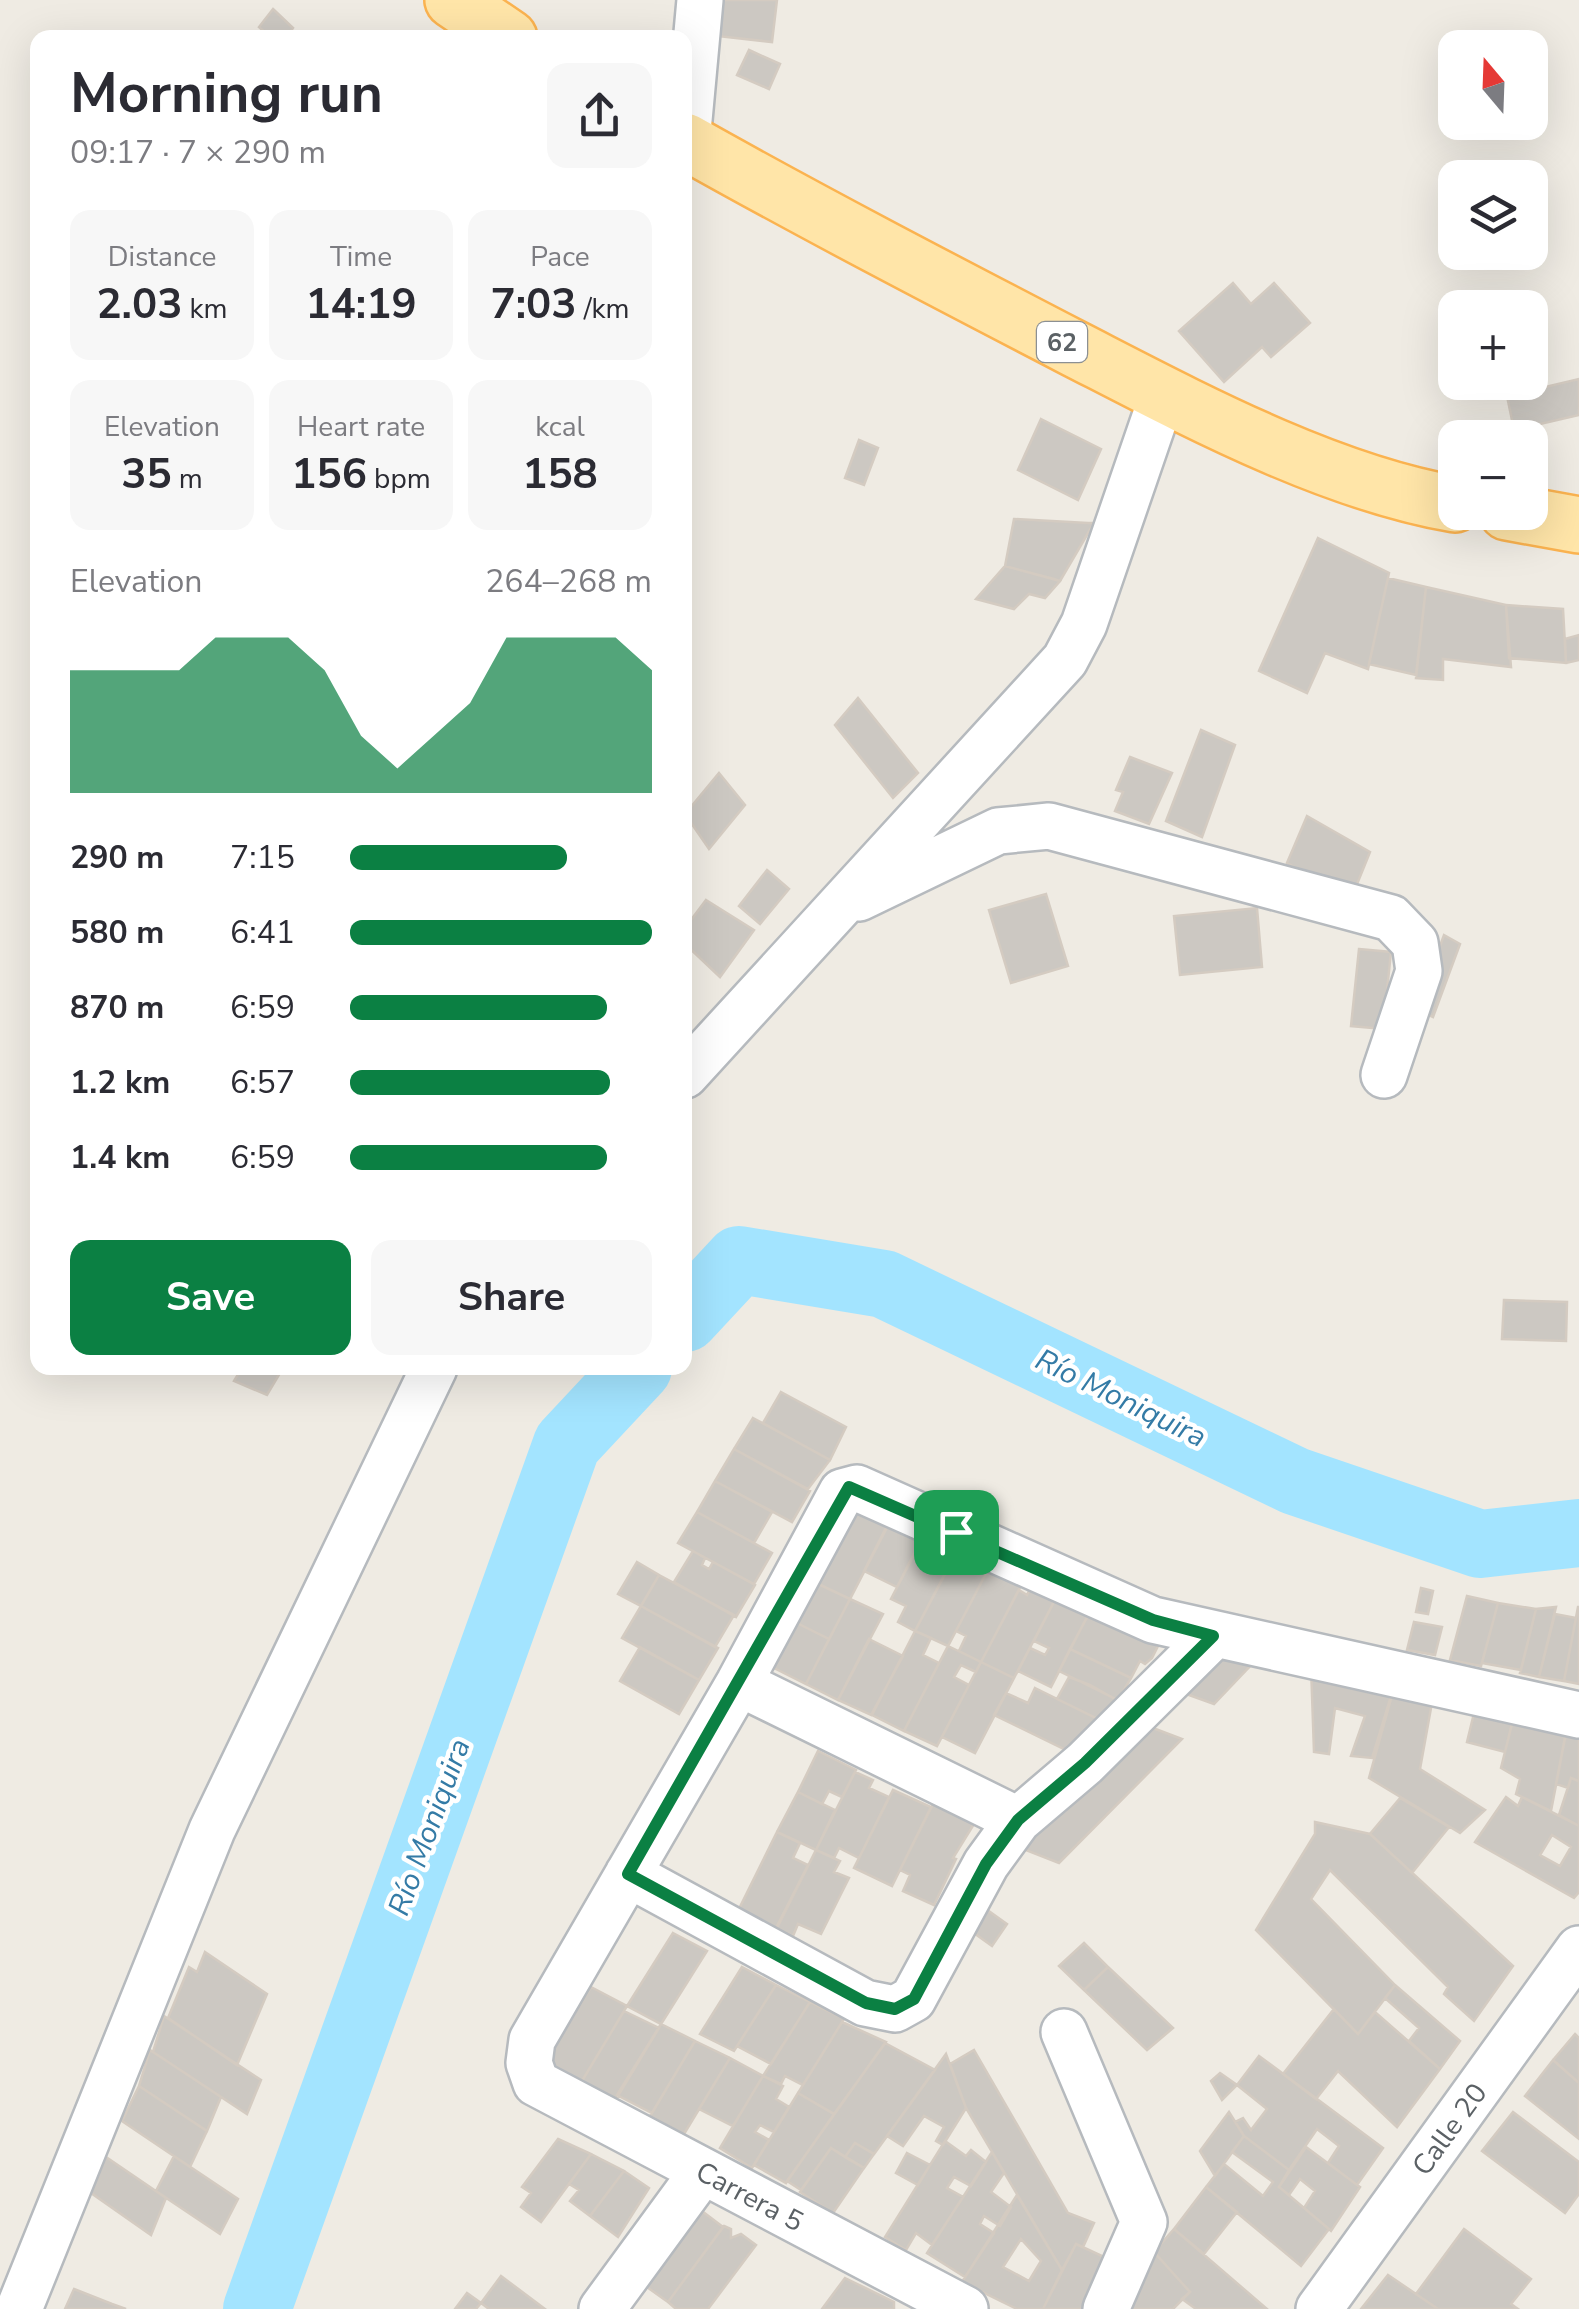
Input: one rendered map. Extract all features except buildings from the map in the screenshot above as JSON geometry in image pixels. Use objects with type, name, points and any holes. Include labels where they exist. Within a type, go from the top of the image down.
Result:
[{"type":"main road","points":[[453,0],[497,30]]},
{"type":"main road","name":"62","points":[[692,144],[826,221],[1163,394],[1316,461],[1438,499]]},
{"type":"main road","points":[[1548,519],[1579,525]]},
{"type":"street","points":[[692,81],[700,0]]},
{"type":"street","points":[[692,1067],[1065,660],[1084,624],[1163,394]]},
{"type":"street","points":[[839,907],[998,831],[1049,826],[1391,918],[1415,944],[1419,971],[1384,1075]]},
{"type":"street","points":[[19,2309],[212,1830],[431,1375]]},
{"type":"street","points":[[1213,1636],[1085,1763],[1018,1820],[986,1864],[914,1999],[895,2009],[866,2003],[628,1874],[849,1487],[1153,1620],[1579,1715]]},
{"type":"street","points":[[739,1683],[1018,1820]]},
{"type":"street","name":"Carrera 5","points":[[628,1874],[532,2040],[529,2062],[536,2083],[943,2304]]},
{"type":"street","name":"Calle 20","points":[[1320,2309],[1579,1950]]},
{"type":"street","points":[[1064,2032],[1144,2222],[1106,2309]]},
{"type":"street","points":[[602,2309],[702,2170]]},
{"type":"waterway","name":"Río Moniquira","points":[[692,1310],[739,1260],[884,1284],[1295,1481],[1480,1544],[1579,1533]]},
{"type":"waterway","name":"Río Moniquira","points":[[257,2309],[567,1444],[631,1375]]},
{"type":"route","points":[[849,1487],[857,1488],[956,1532],[1153,1620],[1213,1636],[1085,1763],[1018,1820],[986,1864],[914,1999],[895,2009],[866,2003],[628,1874],[739,1683],[842,1492],[849,1487]]}]
